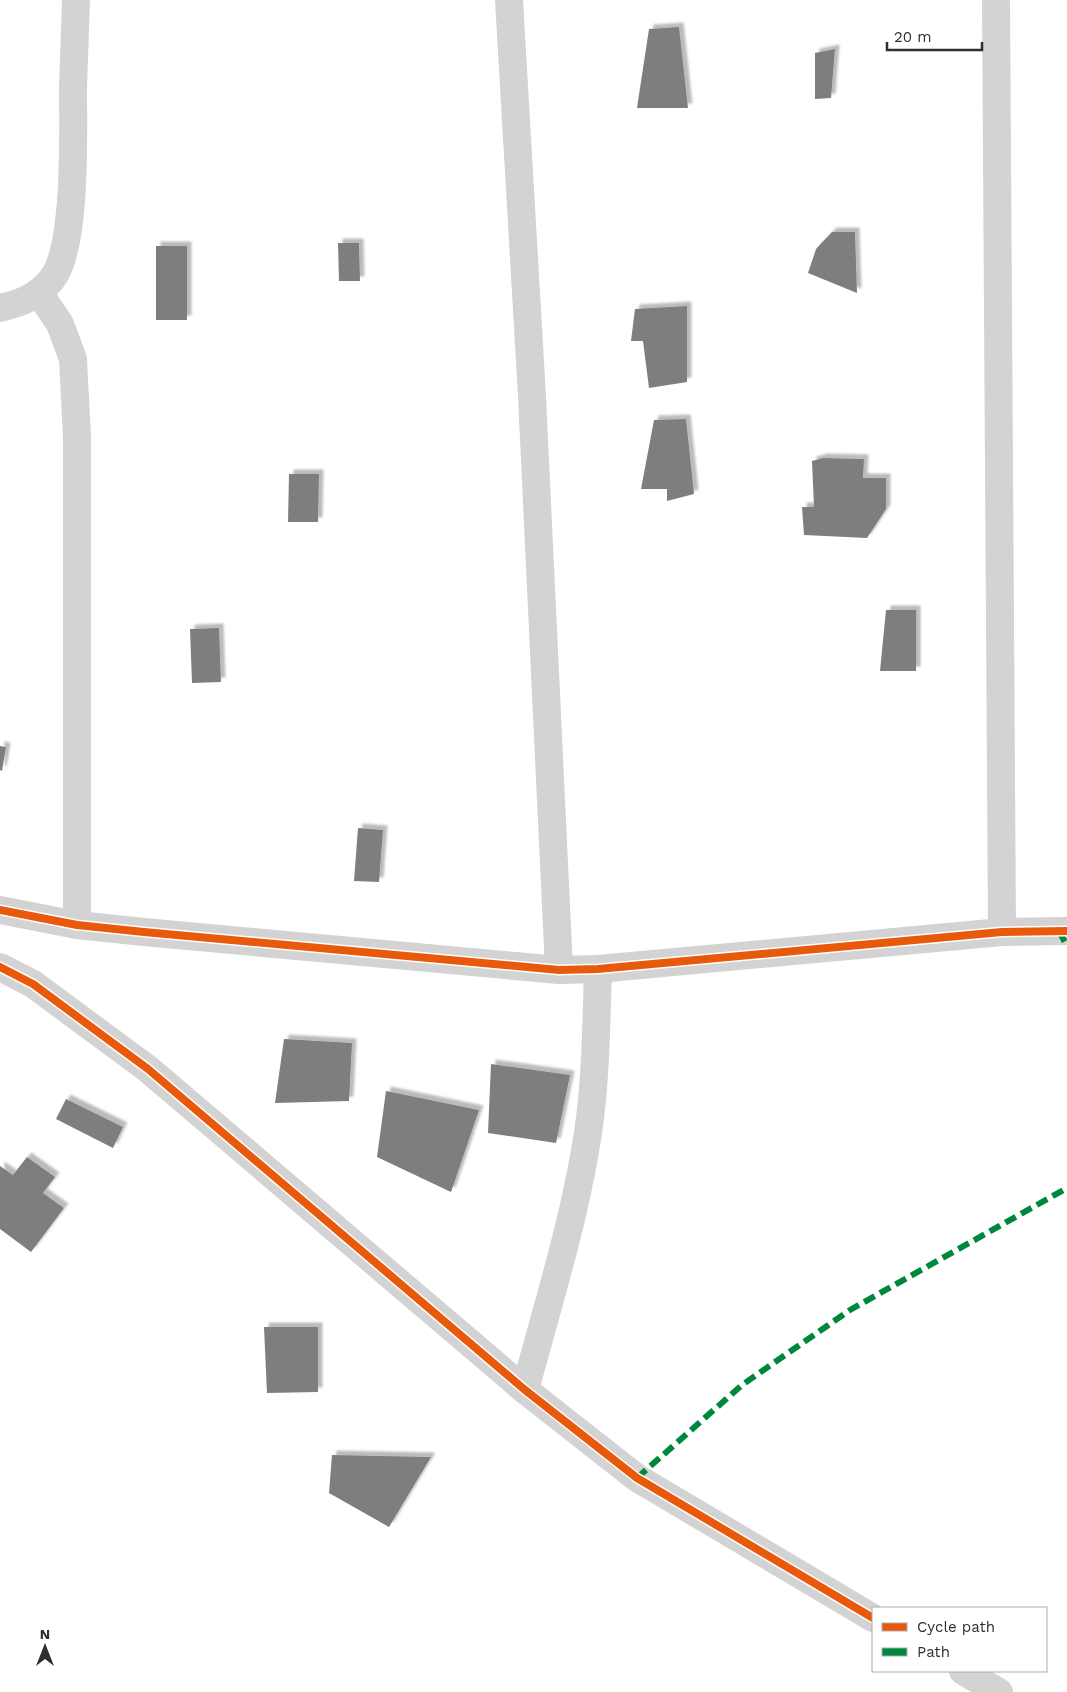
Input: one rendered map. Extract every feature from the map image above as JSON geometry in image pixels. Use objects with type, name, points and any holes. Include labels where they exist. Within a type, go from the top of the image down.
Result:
[{"type":"street","points":[[0,308],[20,303],[39,293],[54,278],[62,256],[70,214],[76,0]]},
{"type":"street","points":[[508,0],[532,396],[559,970]]},
{"type":"street","points":[[996,0],[1002,932]]},
{"type":"street","points":[[39,293],[60,324],[73,359],[77,438],[77,925]]},
{"type":"street","points":[[0,910],[77,925],[559,970],[598,969],[1002,932],[1067,931]]},
{"type":"street","points":[[0,967],[33,984],[148,1069],[525,1390],[636,1478],[872,1617]]},
{"type":"street","points":[[525,1390],[566,1238],[585,1150],[594,1084],[598,969]]},
{"type":"street","points":[[965,1672],[999,1692]]},
{"type":"building","points":[[679,27],[688,108],[637,108],[649,29]]},
{"type":"building","points":[[835,49],[831,98],[815,99],[815,53]]},
{"type":"building","points":[[832,232],[855,232],[857,293],[808,273],[816,249]]},
{"type":"building","points":[[338,243],[359,243],[360,281],[339,281]]},
{"type":"building","points":[[156,246],[187,246],[187,320],[156,320]]},
{"type":"building","points":[[687,306],[687,382],[649,388],[643,341],[631,341],[635,309]]},
{"type":"building","points":[[686,419],[694,494],[667,501],[667,489],[641,489],[654,420]]},
{"type":"building","points":[[823,458],[864,459],[863,478],[886,478],[886,509],[867,538],[804,535],[802,507],[814,507],[812,461]]},
{"type":"building","points":[[289,474],[319,474],[318,522],[288,522]]},
{"type":"building","points":[[886,610],[916,610],[916,671],[880,671]]},
{"type":"building","points":[[219,628],[221,682],[192,683],[190,629]]},
{"type":"building","points":[[0,746],[6,747],[2,771],[0,770]]},
{"type":"building","points":[[358,828],[383,830],[379,882],[354,881]]},
{"type":"building","points":[[284,1039],[352,1043],[349,1101],[275,1103]]},
{"type":"building","points":[[491,1064],[570,1075],[556,1143],[488,1133]]},
{"type":"building","points":[[386,1091],[479,1110],[451,1192],[377,1157]]},
{"type":"building","points":[[66,1099],[123,1127],[113,1148],[56,1119]]},
{"type":"building","points":[[27,1157],[55,1177],[43,1193],[64,1208],[31,1252],[0,1229],[0,1166],[13,1175]]},
{"type":"building","points":[[264,1327],[318,1327],[318,1392],[267,1393]]},
{"type":"building","points":[[332,1455],[431,1457],[389,1527],[329,1493]]},
{"type":"marked path","points":[[1059,931],[1067,946]]},
{"type":"marked path","points":[[637,1478],[742,1385],[850,1310],[1067,1188]]},
{"type":"cycle path","points":[[0,910],[77,925],[559,970],[598,969],[1002,932],[1067,931]]},
{"type":"cycle path","points":[[0,967],[33,984],[148,1069],[525,1390],[637,1478],[872,1617]]}]
